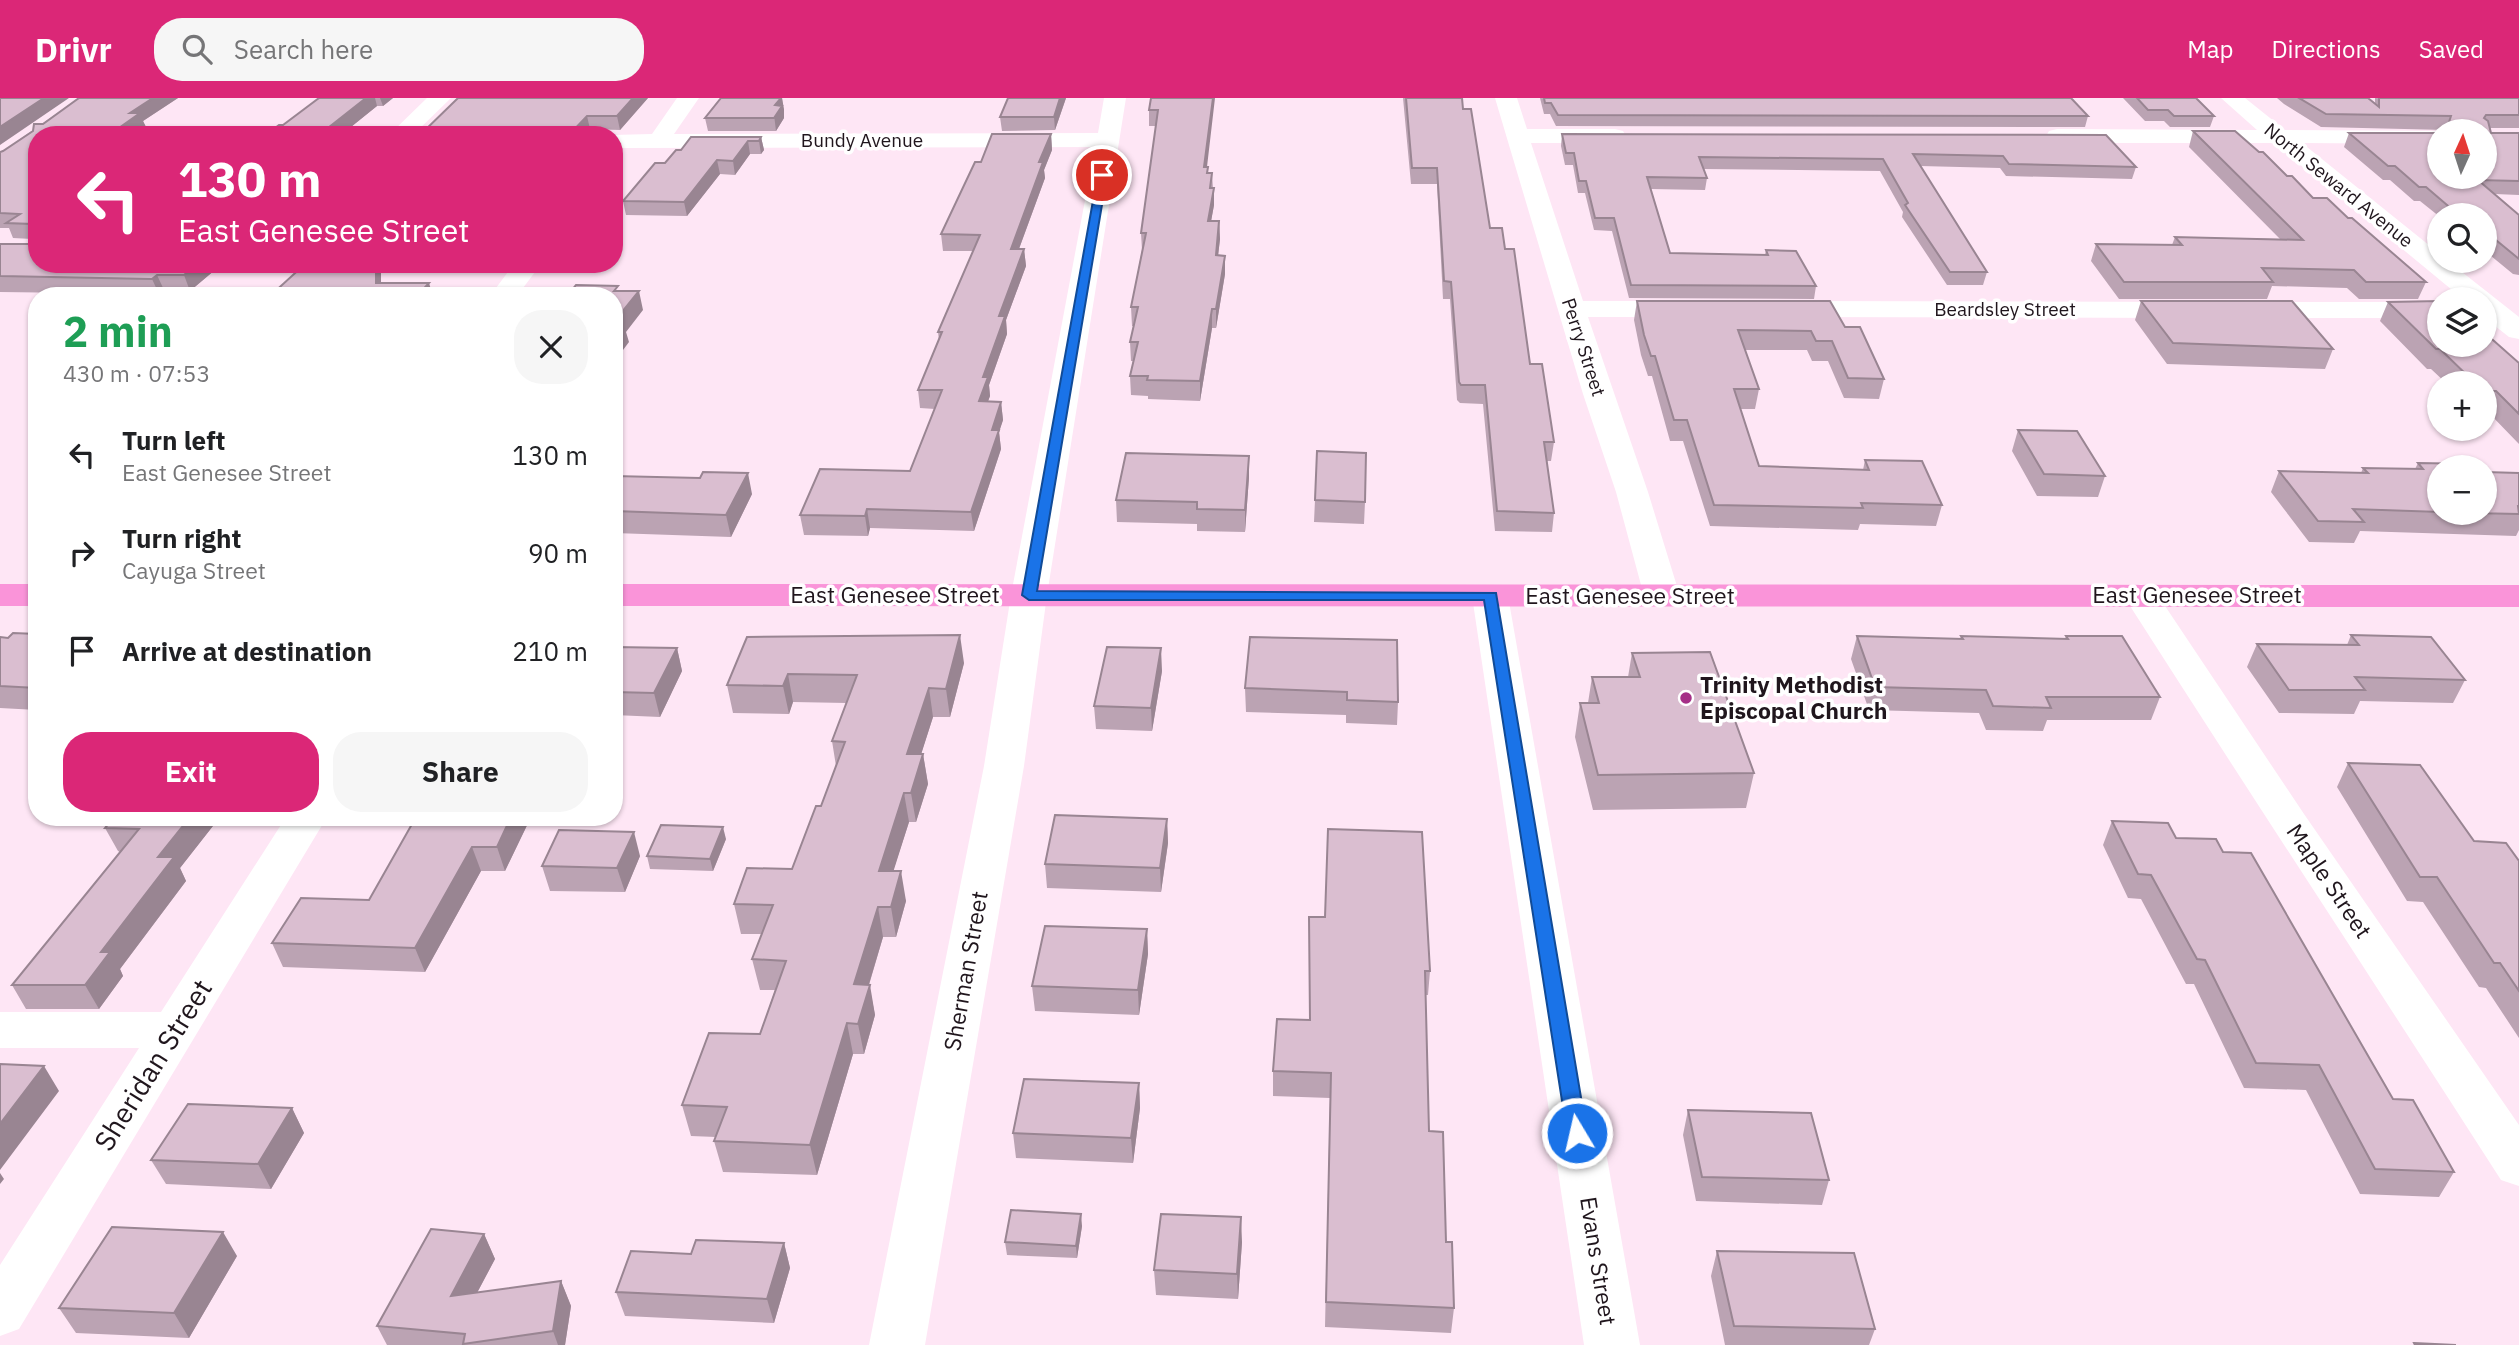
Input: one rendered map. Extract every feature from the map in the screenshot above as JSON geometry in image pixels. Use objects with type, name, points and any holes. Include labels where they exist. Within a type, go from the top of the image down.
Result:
[{"type":"highway","points":[[0,595],[28,595]]},
{"type":"highway","name":"East Genesee Street","points":[[623,596],[2519,596]]},
{"type":"street","points":[[410,126],[440,98]]},
{"type":"street","points":[[659,140],[688,98]]},
{"type":"street","name":"Sherman Street","points":[[897,1345],[1004,766],[1029,595],[1115,98]]},
{"type":"street","name":"Perry Street","points":[[1506,98],[1571,309],[1632,492],[1662,596]]},
{"type":"street","name":"North Seward Avenue","points":[[2232,98],[2462,287]]},
{"type":"street","points":[[1518,136],[1636,136]]},
{"type":"street","points":[[2031,136],[2427,137]]},
{"type":"street","name":"Bundy Avenue","points":[[623,143],[659,140],[1109,140]]},
{"type":"street","points":[[510,287],[521,273]]},
{"type":"street","points":[[1571,309],[1709,309]]},
{"type":"street","name":"Beardsley Street","points":[[1764,309],[2427,310]]},
{"type":"street","name":"North Seward Avenue","points":[[2497,315],[2519,331]]},
{"type":"street","name":"Maple Street","points":[[2141,595],[2289,824],[2404,990],[2519,1166]]},
{"type":"street","name":"Evans Street","points":[[1490,596],[1612,1345]]},
{"type":"street","name":"Sheridan Street","points":[[0,1312],[301,826]]},
{"type":"street","points":[[0,1030],[175,1030]]},
{"type":"building","points":[[0,98],[44,98],[0,127]]},
{"type":"building","points":[[79,98],[153,98],[130,113],[140,113],[122,126],[34,126],[43,124]]},
{"type":"building","points":[[319,98],[366,98],[330,126],[278,126],[283,125]]},
{"type":"building","points":[[458,98],[633,98],[617,116],[587,116],[578,126],[429,126]]},
{"type":"building","points":[[721,98],[781,98],[775,105],[782,106],[774,118],[705,118]]},
{"type":"building","points":[[1008,98],[1060,98],[1054,117],[1000,117]]},
{"type":"building","points":[[1151,98],[1213,98],[1204,167],[1208,167],[1207,173],[1212,173],[1210,188],[1214,188],[1208,221],[1219,221],[1216,255],[1225,256],[1216,309],[1212,309],[1200,381],[1147,380],[1148,376],[1130,376],[1138,342],[1130,342],[1138,307],[1131,307],[1146,233],[1141,233],[1158,110],[1149,110]]},
{"type":"building","points":[[1406,98],[1462,98],[1463,109],[1471,109],[1490,228],[1502,228],[1505,249],[1514,249],[1530,364],[1542,364],[1554,442],[1544,442],[1554,513],[1497,511],[1485,385],[1461,385],[1459,382],[1451,282],[1444,281],[1437,168],[1412,168]]},
{"type":"building","points":[[1544,98],[2071,98],[2088,116],[1558,115],[1551,103],[1545,103]]},
{"type":"building","points":[[2137,98],[2196,98],[2214,116],[2174,116],[2168,110],[2148,110]]},
{"type":"building","points":[[2299,98],[2368,98],[2379,107],[2379,98],[2519,98],[2519,115],[2486,115],[2485,119],[2326,114]]},
{"type":"building","points":[[2193,131],[2235,131],[2259,152],[2263,152],[2287,176],[2292,176],[2313,198],[2327,198],[2426,282],[2366,282],[2354,270],[2262,268],[2273,282],[2124,282],[2096,244],[2182,245],[2175,237],[2303,240]]},
{"type":"building","points":[[2349,133],[2427,133],[2427,188],[2419,187],[2395,166],[2388,166]]},
{"type":"building","points":[[2497,133],[2519,133],[2519,181],[2497,180]]},
{"type":"building","points":[[28,134],[28,224],[6,223],[20,214],[0,213],[0,152]]},
{"type":"building","points":[[992,134],[1051,134],[1039,162],[1043,162],[1011,249],[1024,249],[999,316],[1005,316],[983,377],[988,377],[979,401],[1001,402],[992,430],[999,430],[971,512],[867,509],[865,516],[800,515],[820,469],[910,471],[942,390],[918,390],[942,332],[938,332],[980,235],[941,234],[975,162],[981,162]]},
{"type":"building","points":[[1562,134],[2106,135],[2136,167],[2009,164],[2003,156],[1913,154],[1987,272],[1950,272],[1905,205],[1908,203],[1883,159],[1699,157],[1707,178],[1647,177],[1670,253],[1768,255],[1766,250],[1796,251],[1816,286],[1631,285],[1614,218],[1595,218],[1586,181],[1579,181],[1574,153],[1566,153]]},
{"type":"building","points":[[691,137],[761,137],[759,141],[748,141],[733,161],[717,160],[684,202],[623,201],[655,163],[665,163],[676,150],[681,150]]},
{"type":"building","points":[[2428,189],[2489,189],[2519,215],[2519,259],[2497,241],[2497,203],[2445,203]]},
{"type":"building","points":[[0,244],[28,244],[28,273],[186,273],[157,275],[152,279],[0,276]]},
{"type":"building","points":[[295,273],[376,273],[376,283],[429,283],[425,287],[280,287]]},
{"type":"building","points":[[576,285],[618,286],[617,287],[574,287]]},
{"type":"building","points":[[623,291],[639,291],[623,311]]},
{"type":"building","points":[[1637,301],[1830,301],[1845,327],[1860,327],[1884,379],[1848,378],[1832,341],[1816,341],[1811,331],[1738,330],[1759,389],[1734,389],[1759,466],[1869,470],[1865,460],[1922,461],[1942,505],[1861,503],[1863,508],[1714,505],[1687,420],[1674,420],[1655,356],[1651,356],[1644,335]]},
{"type":"building","points":[[2141,301],[2292,301],[2333,349],[2173,343]]},
{"type":"building","points":[[2427,301],[2427,340],[2388,302]]},
{"type":"building","points":[[2497,344],[2519,363],[2519,414],[2497,392],[2497,371],[2463,371],[2448,357],[2497,357]]},
{"type":"building","points":[[2018,430],[2077,431],[2105,476],[2044,474]]},
{"type":"building","points":[[1317,451],[1366,453],[1365,502],[1315,500]]},
{"type":"building","points":[[1126,453],[1249,456],[1245,510],[1197,509],[1197,502],[1116,500]]},
{"type":"building","points":[[2418,463],[2427,463],[2427,512],[2353,509],[2364,522],[2318,521],[2279,471],[2368,473],[2363,468],[2423,469]]},
{"type":"building","points":[[703,472],[748,473],[726,515],[623,511],[623,476],[700,478]]},
{"type":"building","points":[[2497,472],[2519,473],[2519,514],[2497,514]]},
{"type":"building","points":[[13,633],[28,634],[28,688],[0,686],[0,637],[8,638]]},
{"type":"building","points":[[960,635],[946,689],[929,688],[907,754],[923,754],[911,793],[904,793],[879,871],[901,871],[891,907],[878,907],[854,984],[870,985],[858,1024],[847,1023],[810,1145],[714,1141],[727,1107],[682,1105],[709,1033],[760,1034],[786,961],[752,959],[773,905],[734,904],[747,868],[792,869],[816,806],[821,806],[845,742],[832,741],[857,675],[788,674],[783,686],[727,685],[747,637]]},
{"type":"building","points":[[2351,635],[2431,637],[2465,680],[2355,677],[2365,690],[2289,690],[2257,644],[2359,645]]},
{"type":"building","points":[[1857,636],[2068,639],[2066,636],[2122,636],[2160,697],[2046,697],[2051,708],[1993,706],[1986,690],[1875,687]]},
{"type":"building","points":[[1250,637],[1397,640],[1398,702],[1347,700],[1347,692],[1245,688]]},
{"type":"building","points":[[623,647],[677,648],[654,693],[623,692]]},
{"type":"building","points":[[1107,647],[1161,648],[1151,708],[1094,706]]},
{"type":"building","points":[[1710,652],[1754,773],[1598,775],[1580,703],[1599,703],[1592,677],[1640,677],[1632,653]]},
{"type":"building","points":[[2348,763],[2420,765],[2474,841],[2506,843],[2519,861],[2519,991],[2500,963],[2494,963],[2437,877],[2420,877]]},
{"type":"building","points":[[1055,815],[1167,819],[1160,868],[1045,864]]},
{"type":"building","points":[[2112,821],[2168,823],[2176,838],[2216,839],[2223,852],[2251,853],[2393,1099],[2413,1100],[2454,1172],[2375,1169],[2319,1065],[2256,1063],[2205,960],[2197,959],[2151,875],[2138,874]]},
{"type":"building","points":[[661,825],[723,827],[710,859],[647,856]]},
{"type":"building","points":[[183,826],[158,857],[174,857],[101,952],[110,952],[85,985],[12,985],[139,829],[105,828]]},
{"type":"building","points":[[411,826],[507,826],[497,847],[472,847],[415,948],[272,943],[301,898],[369,900]]},
{"type":"building","points":[[1328,829],[1422,832],[1430,971],[1425,971],[1429,1131],[1443,1132],[1446,1242],[1452,1242],[1454,1308],[1326,1302],[1331,1073],[1273,1071],[1277,1019],[1310,1020],[1309,917],[1325,917]]},
{"type":"building","points":[[559,830],[634,832],[617,868],[542,866]]},
{"type":"building","points":[[1045,926],[1147,929],[1138,990],[1032,986]]},
{"type":"building","points":[[0,1064],[44,1066],[0,1124]]},
{"type":"building","points":[[1024,1079],[1139,1083],[1131,1138],[1013,1133]]},
{"type":"building","points":[[188,1104],[292,1108],[258,1164],[151,1160]]},
{"type":"building","points":[[1688,1110],[1811,1113],[1829,1180],[1702,1177]]},
{"type":"building","points":[[1011,1210],[1081,1214],[1076,1246],[1005,1242]]},
{"type":"building","points":[[1161,1214],[1241,1217],[1237,1274],[1154,1270]]},
{"type":"building","points":[[112,1227],[223,1232],[174,1313],[59,1308]]},
{"type":"building","points":[[431,1229],[484,1234],[451,1296],[561,1281],[553,1331],[463,1344],[465,1334],[377,1326]]},
{"type":"building","points":[[696,1240],[784,1243],[767,1299],[616,1292],[631,1251],[691,1254]]},
{"type":"building","points":[[1717,1251],[1854,1253],[1875,1329],[1734,1326]]},
{"type":"building","points":[[2414,1343],[2456,1345],[2415,1345]]},
{"type":"place","name":"Trinity Methodist Episcopal Church","points":[[1686,698]]},
{"type":"route","points":[[1102,175],[1029,595],[1490,596],[1513,723],[1520,788],[1577,1133]]}]
